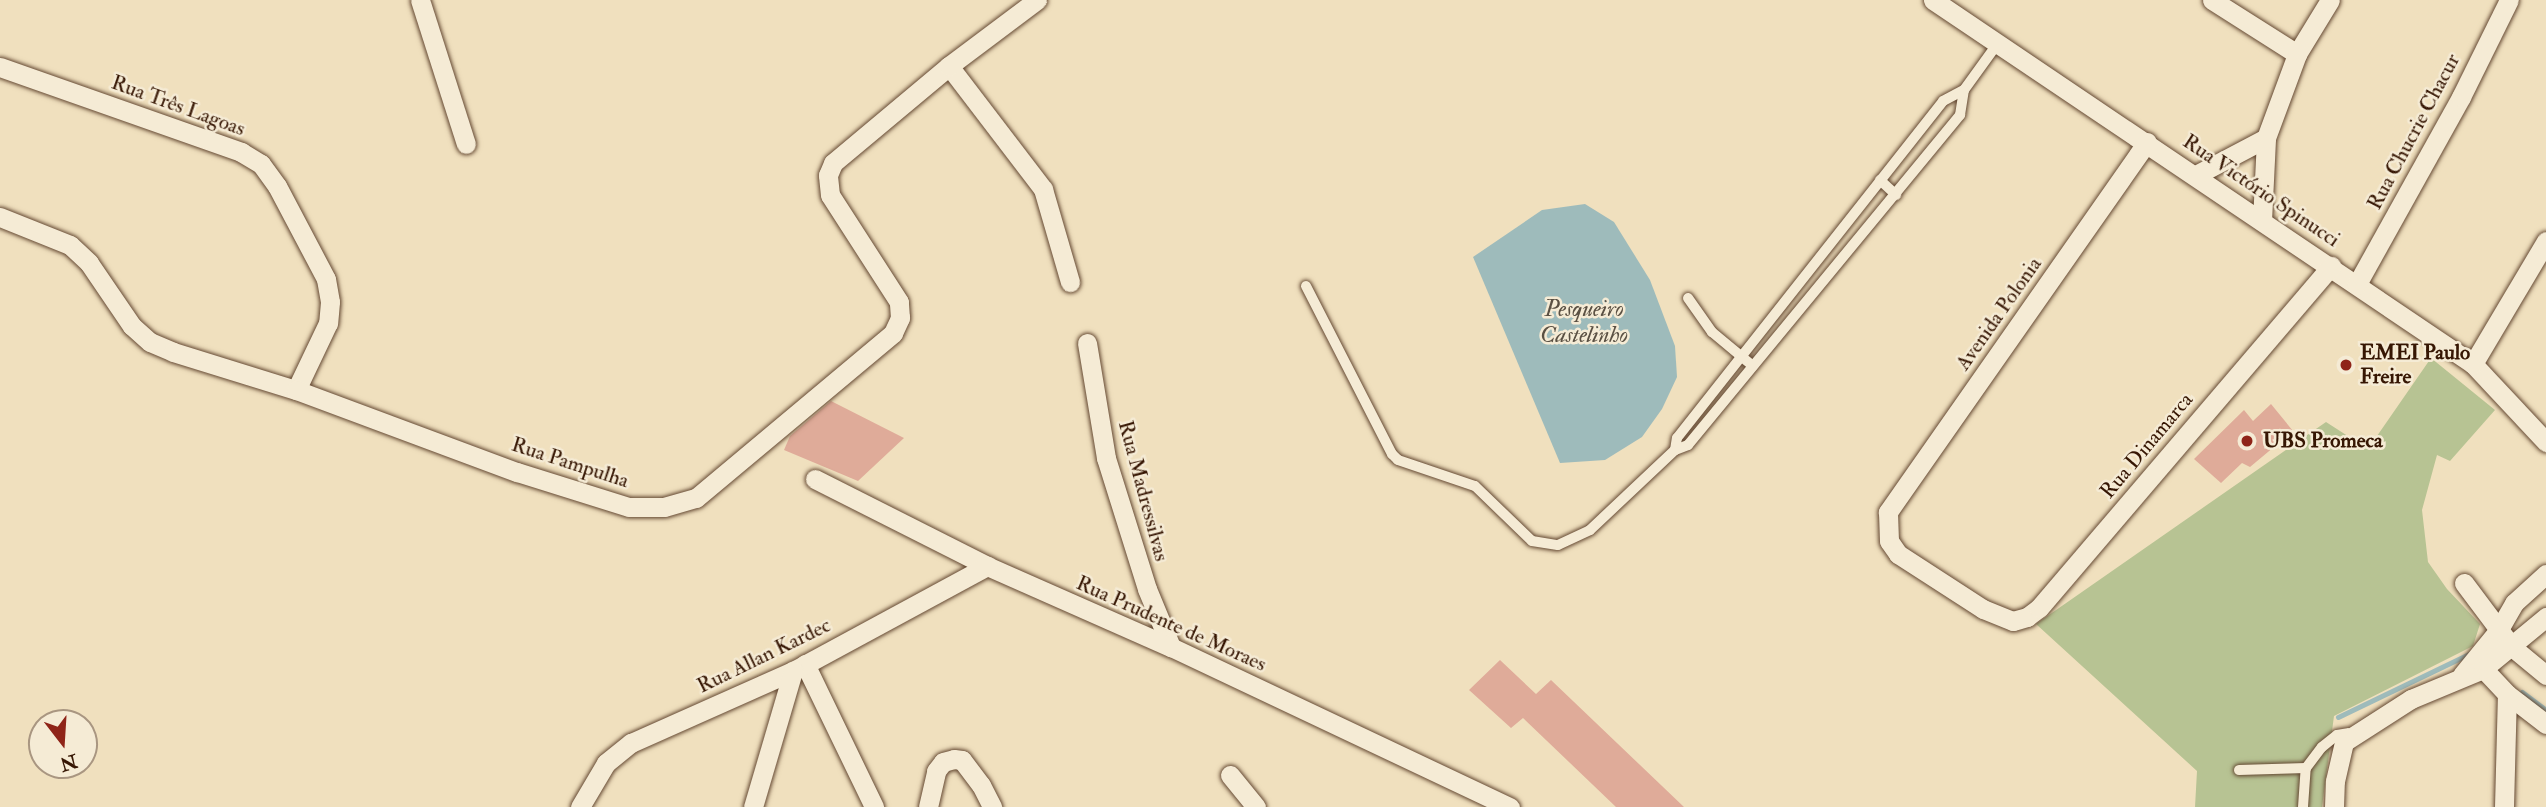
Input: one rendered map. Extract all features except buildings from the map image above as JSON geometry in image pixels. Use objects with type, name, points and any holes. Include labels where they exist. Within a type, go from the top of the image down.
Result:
[{"type":"street","points":[[419,0],[466,144]]},
{"type":"street","name":"Rua Pampulha","points":[[0,217],[71,245],[89,263],[132,326],[150,342],[173,352],[296,390],[517,472],[629,507],[664,507],[696,498],[893,333],[900,318],[900,302],[830,195],[828,175],[833,163],[949,66],[1037,0]]},
{"type":"street","name":"Rua Victório Spinucci","points":[[1933,0],[2330,265],[2473,364],[2546,442]]},
{"type":"street","points":[[2212,0],[2297,54]]},
{"type":"street","points":[[2262,220],[2266,138],[2297,54],[2330,0]]},
{"type":"street","name":"Rua Chucrie Chacur","points":[[2357,284],[2461,97],[2509,0]]},
{"type":"street","points":[[949,66],[1043,189],[1070,282]]},
{"type":"street","name":"Rua Três Lagoas","points":[[0,67],[241,152],[261,164],[277,186],[326,279],[330,302],[328,323],[296,390]]},
{"type":"street","points":[[2196,175],[2266,138]]},
{"type":"street","name":"Avenida Polonia","points":[[1888,512],[2147,142]]},
{"type":"street","points":[[2473,364],[2546,241]]},
{"type":"street","name":"Rua Dinamarca","points":[[1888,512],[1889,541],[1898,554],[1983,609],[2013,621],[2027,617],[2039,608],[2330,265]]},
{"type":"street","name":"Rua Madressilvas","points":[[1087,343],[1106,458],[1147,589],[1171,647]]},
{"type":"street","name":"Rua Prudente de Moraes","points":[[815,479],[986,566],[1171,647],[1510,807]]},
{"type":"street","name":"Rua Allan Kardec","points":[[580,807],[606,764],[631,743],[799,668],[986,566]]},
{"type":"street","points":[[2479,664],[2514,603],[2546,574]]},
{"type":"street","points":[[2463,583],[2512,647],[2546,675]]},
{"type":"street","points":[[2334,807],[2335,781],[2343,742],[2358,730],[2411,699],[2512,647],[2546,617]]},
{"type":"street","points":[[2479,664],[2507,694],[2546,724]]},
{"type":"street","points":[[753,807],[799,668]]},
{"type":"street","points":[[799,668],[874,807]]},
{"type":"street","points":[[2504,807],[2507,694]]},
{"type":"street","points":[[928,807],[936,771],[943,762],[962,760],[981,785],[992,807]]},
{"type":"street","points":[[1230,775],[1256,807]]},
{"type":"lane","points":[[1675,450],[1677,438],[1880,180],[1943,101],[1964,90],[1998,43]]},
{"type":"lane","points":[[1306,286],[1392,454],[1398,460],[1475,486],[1532,541],[1558,545],[1590,530],[1675,450],[1688,445],[1960,115],[1964,90]]},
{"type":"lane","points":[[1880,180],[1896,195]]},
{"type":"lane","points":[[1815,263],[1829,276]]},
{"type":"lane","points":[[1688,299],[1712,332],[1739,358],[1753,366]]},
{"type":"lane","points":[[2303,807],[2306,768],[2322,747],[2337,735],[2358,730]]},
{"type":"lane","points":[[2239,770],[2306,768]]},
{"type":"green space","points":[[2431,358],[2495,410],[2450,461],[2437,455],[2422,510],[2428,562],[2447,589],[2480,624],[2473,646],[2334,716],[2322,807],[2195,807],[2197,771],[2036,624],[2326,422],[2368,449]]},
{"type":"water","name":"Pesqueiro Castelinho","points":[[1585,204],[1614,222],[1650,280],[1675,346],[1677,377],[1662,409],[1642,437],[1605,460],[1560,463],[1473,257],[1542,210]]},
{"type":"waterway","points":[[2338,717],[2471,653]]},
{"type":"waterway","points":[[2522,692],[2546,710]]},
{"type":"place","name":"EMEI Paulo Freire","points":[[2346,365]]},
{"type":"place","name":"UBS Promeca","points":[[2247,441]]}]
